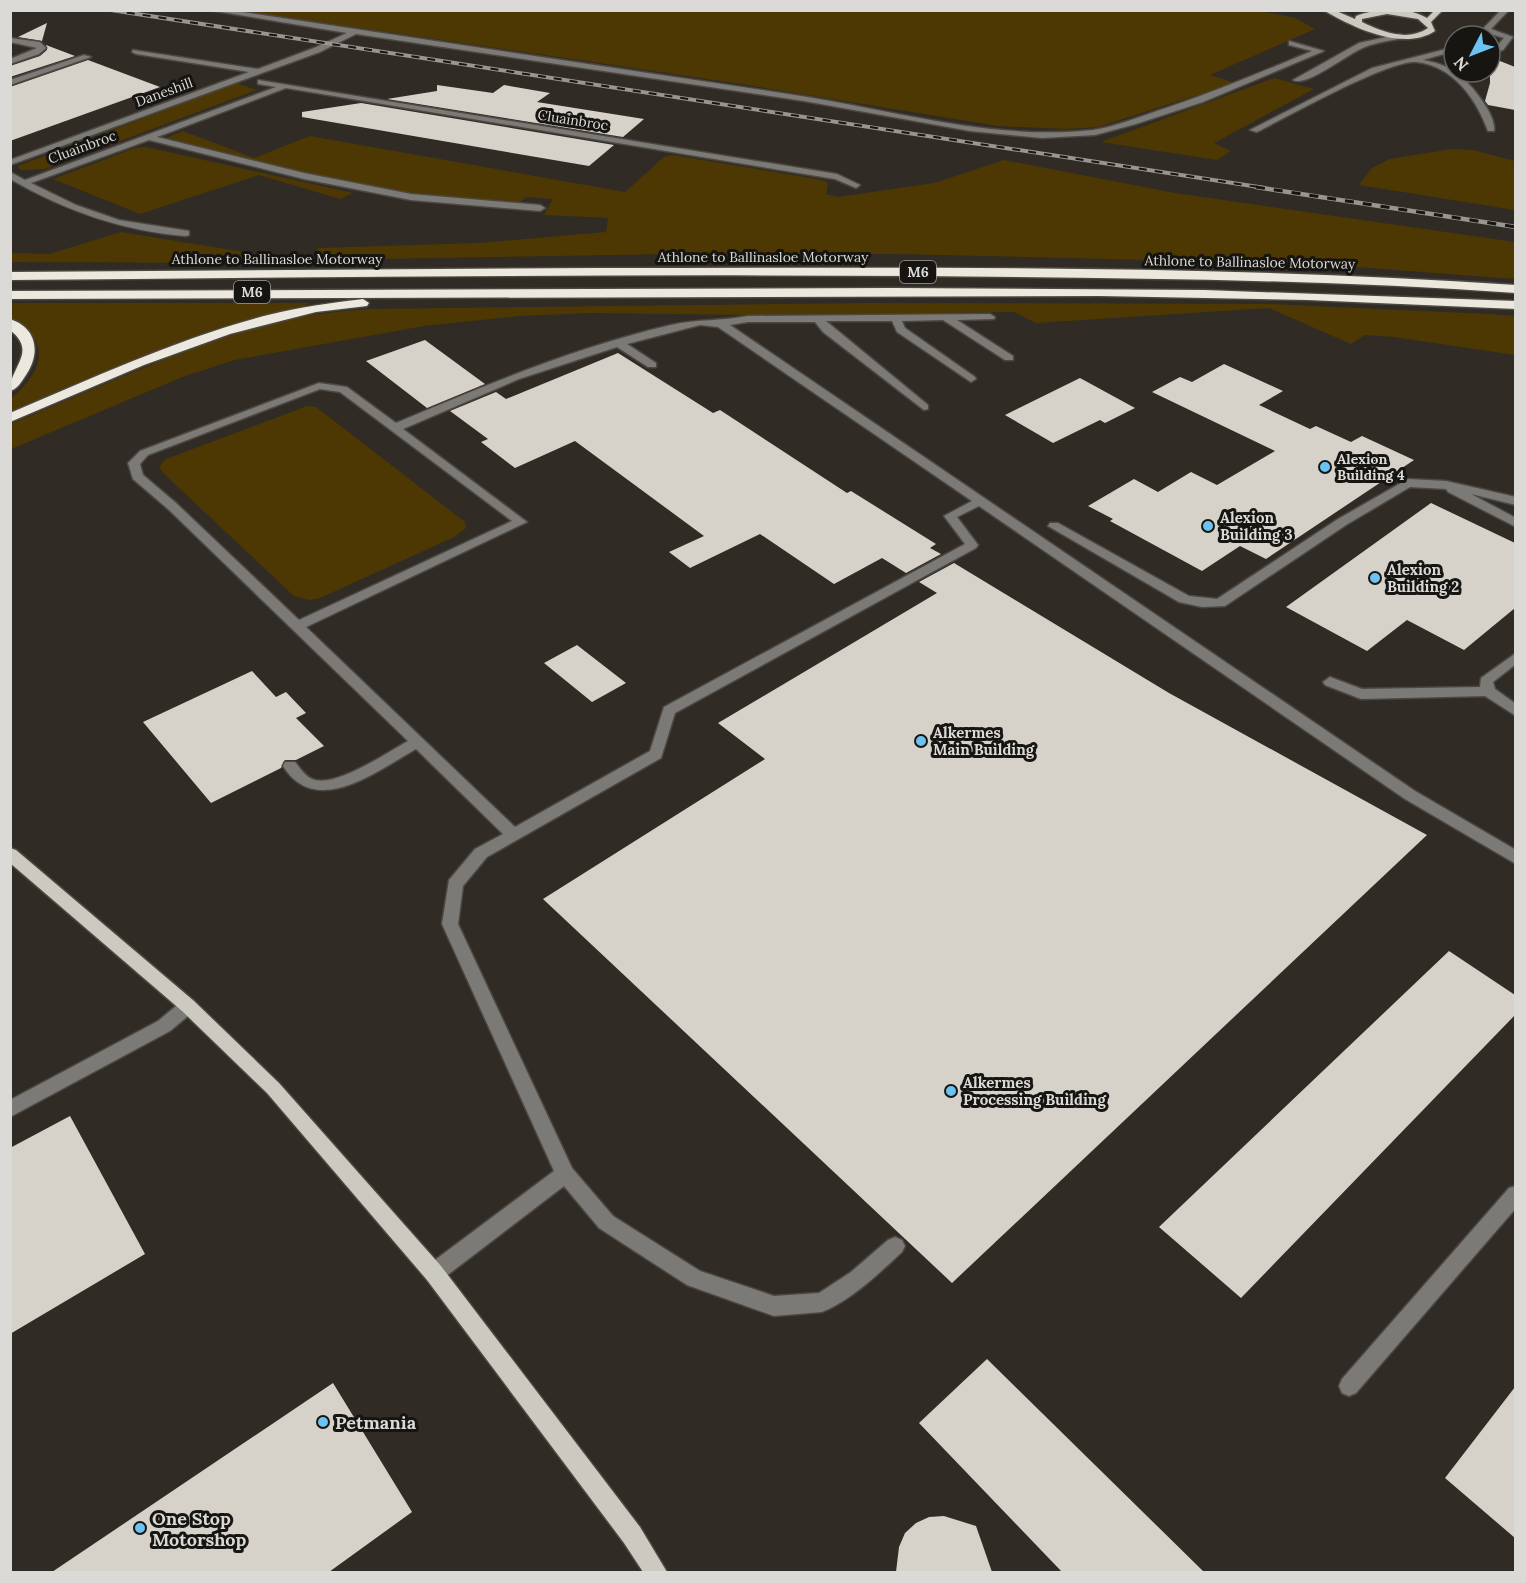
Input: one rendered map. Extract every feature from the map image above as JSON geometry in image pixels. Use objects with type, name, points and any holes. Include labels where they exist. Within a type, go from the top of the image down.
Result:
[{"type":"highway","name":"Athlone to Ballinasloe Motorway","points":[[10,276],[701,272],[1133,274],[1304,277],[1515,290]]},
{"type":"highway","name":"M6","points":[[10,295],[241,292],[1242,293],[1390,298],[1515,306]]},
{"type":"highway","points":[[10,418],[154,358],[249,322],[304,310],[341,305],[494,293]]},
{"type":"highway","points":[[10,323],[25,333],[31,349],[27,367],[10,387]]},
{"type":"main road","points":[[1326,10],[1380,34],[1400,36],[1429,32],[1432,29],[1427,22],[1410,15],[1388,11],[1359,10]]},
{"type":"main road","points":[[1427,22],[1440,10]]},
{"type":"main road","points":[[1360,25],[1359,18],[1375,12]]},
{"type":"main road","points":[[10,854],[188,1006],[273,1088],[434,1273],[632,1535],[656,1572]]},
{"type":"street","points":[[212,10],[804,99],[970,128],[1042,135],[1095,132],[1133,122],[1200,100],[1319,51]]},
{"type":"street","points":[[1493,24],[1506,10]]},
{"type":"street","points":[[1360,25],[1362,45]]},
{"type":"street","points":[[259,71],[317,50],[357,31]]},
{"type":"street","points":[[1502,35],[1509,37],[1502,46]]},
{"type":"street","points":[[1297,80],[1362,45],[1400,36]]},
{"type":"street","points":[[10,40],[37,44],[42,48],[10,62]]},
{"type":"street","points":[[1292,43],[1341,58]]},
{"type":"street","name":"Daneshill","points":[[136,52],[259,71]]},
{"type":"street","points":[[1254,130],[1376,70],[1442,52]]},
{"type":"street","points":[[10,83],[87,57]]},
{"type":"street","name":"Daneshill","points":[[178,66],[189,60]]},
{"type":"street","points":[[1416,60],[1455,74],[1467,84],[1490,116],[1491,129]]},
{"type":"street","name":"Daneshill","points":[[10,163],[259,71]]},
{"type":"street","points":[[1310,75],[1321,78]]},
{"type":"street","name":"Cluainbroc","points":[[261,82],[837,177],[856,185]]},
{"type":"street","points":[[1331,82],[1342,85]]},
{"type":"street","name":"Cluainbroc","points":[[24,183],[285,86]]},
{"type":"street","points":[[149,137],[304,176],[411,197],[540,208]]},
{"type":"street","points":[[10,175],[67,205],[114,222],[146,229],[186,233]]},
{"type":"street","points":[[395,428],[515,377],[578,355],[700,322],[721,324],[748,319],[990,317]]},
{"type":"street","points":[[946,318],[1009,357]]},
{"type":"street","points":[[896,319],[901,330],[971,379]]},
{"type":"street","points":[[819,320],[827,330],[924,407]]},
{"type":"street","points":[[721,324],[1410,795],[1515,858]]},
{"type":"street","points":[[618,343],[652,365]]},
{"type":"street","points":[[297,627],[521,522],[343,389],[319,386],[144,453],[134,463],[137,476],[172,506],[297,627],[514,835]]},
{"type":"street","points":[[1054,526],[1184,599],[1197,603],[1220,603],[1342,522],[1408,483],[1446,485],[1515,501]]},
{"type":"street","points":[[1446,485],[1474,503],[1515,523]]},
{"type":"street","points":[[895,1246],[858,1279],[822,1302],[774,1306],[694,1278],[606,1222],[564,1174],[450,924],[455,884],[481,853],[656,754],[669,710],[972,545],[950,516],[981,501]]},
{"type":"street","points":[[1488,691],[1486,681],[1515,657]]},
{"type":"street","points":[[1330,682],[1361,694],[1488,691],[1515,711]]},
{"type":"street","points":[[290,766],[308,785],[323,787],[340,782],[418,742]]},
{"type":"street","points":[[10,1108],[164,1026],[188,1006]]},
{"type":"street","points":[[434,1273],[564,1174]]},
{"type":"street","points":[[1349,1386],[1515,1194]]},
{"type":"shaded area","points":[[1254,10],[1295,18],[1315,29],[1210,75],[1235,83],[1098,127],[1066,129],[998,126],[728,82],[246,11]]},
{"type":"shaded area","points":[[1274,78],[1314,89],[1214,143],[1231,151],[1217,160],[1101,142]]},
{"type":"shaded area","points":[[236,83],[257,90],[45,169],[20,170],[18,166]]},
{"type":"shaded area","points":[[183,131],[254,158],[310,136],[625,192],[664,157],[672,155],[822,180],[828,183],[826,194],[838,197],[934,183],[1004,160],[1175,193],[1515,242],[1515,279],[1316,264],[898,254],[673,254],[316,260],[318,248],[478,243],[606,232],[608,218],[544,215],[553,199],[526,197],[519,203],[508,203],[418,194],[330,178],[219,153],[166,138]]},
{"type":"shaded area","points":[[146,147],[353,193],[340,199],[259,175],[140,214],[53,179],[135,148]]},
{"type":"shaded area","points":[[1452,149],[1473,150],[1515,161],[1515,210],[1359,185],[1372,168],[1390,159]]},
{"type":"shaded area","points":[[121,232],[275,257],[270,263],[11,262],[11,253],[49,254]]},
{"type":"shaded area","points":[[11,303],[308,303],[305,306],[267,314],[192,338],[11,412],[11,399],[30,378],[39,357],[33,336],[11,317]]},
{"type":"shaded area","points":[[868,303],[1269,304],[1515,316],[1515,355],[1394,337],[1365,335],[1351,344],[1269,308],[1036,323],[1014,312],[752,315],[591,313],[519,316],[424,326],[235,360],[185,376],[11,449],[11,424],[202,345],[268,324],[305,316],[367,309]]},
{"type":"shaded area","points":[[307,406],[316,407],[465,522],[466,528],[454,537],[320,598],[309,600],[294,596],[159,467],[166,459]]},
{"type":"building","points":[[47,23],[42,41],[18,37]]},
{"type":"building","points":[[46,45],[75,56],[10,77],[10,66],[40,56],[47,50]]},
{"type":"building","points":[[88,60],[160,87],[10,141],[10,87]]},
{"type":"building","points":[[1502,62],[1515,67],[1515,110],[1488,105],[1485,101],[1490,84],[1502,84]]},
{"type":"building","points":[[437,85],[493,93],[504,85],[550,93],[537,102],[644,119],[623,137],[387,99],[437,91]]},
{"type":"building","points":[[361,103],[614,145],[589,166],[302,117],[302,112]]},
{"type":"building","points":[[425,340],[485,384],[427,408],[366,361]]},
{"type":"building","points":[[618,353],[713,413],[720,410],[847,493],[851,491],[936,544],[930,548],[941,554],[906,573],[882,558],[834,584],[760,534],[690,568],[669,552],[704,536],[575,441],[515,468],[481,442],[488,439],[450,411],[496,392],[506,399]]},
{"type":"building","points":[[1224,364],[1283,391],[1259,405],[1310,429],[1316,426],[1351,442],[1362,436],[1414,460],[1266,559],[1240,546],[1202,571],[1110,521],[1113,519],[1088,506],[1134,479],[1158,492],[1191,472],[1217,485],[1275,451],[1152,392],[1180,377],[1192,382]]},
{"type":"building","points":[[1080,378],[1135,408],[1105,423],[1100,420],[1053,443],[1005,415]]},
{"type":"building","points":[[1431,503],[1515,543],[1515,608],[1464,650],[1407,620],[1367,651],[1286,607]]},
{"type":"building","name":"Alkermes Processing Building","points":[[954,563],[1169,693],[1427,835],[952,1283],[543,899],[765,759],[718,723],[937,593],[919,582]]},
{"type":"building","points":[[577,645],[626,683],[592,702],[544,663]]},
{"type":"building","points":[[252,671],[276,697],[286,692],[306,713],[296,718],[324,746],[296,760],[285,760],[281,768],[211,803],[143,722]]},
{"type":"building","points":[[1449,951],[1515,995],[1515,1015],[1241,1298],[1159,1227]]},
{"type":"building","points":[[70,1116],[145,1254],[10,1334],[10,1148]]},
{"type":"building","points":[[987,1359],[1204,1572],[1062,1572],[919,1423]]},
{"type":"building","points":[[333,1383],[412,1512],[329,1572],[52,1572]]},
{"type":"building","points":[[1515,1387],[1515,1538],[1445,1478]]},
{"type":"building","points":[[944,1516],[976,1526],[992,1572],[896,1572],[899,1547],[905,1533],[916,1523],[929,1517]]},
{"type":"railway","points":[[111,10],[1265,188]]},
{"type":"railway","points":[[1256,187],[1516,227]]},
{"type":"place","name":"Alexion Building 4","points":[[1325,467]]},
{"type":"place","name":"Alexion Building 3","points":[[1208,526]]},
{"type":"place","name":"Alexion Building 2","points":[[1375,578]]},
{"type":"place","name":"Alkermes Main Building","points":[[921,741]]},
{"type":"place","name":"Alkermes Processing Building","points":[[951,1091]]},
{"type":"place","name":"Petmania","points":[[323,1422]]},
{"type":"place","name":"One Stop Motorshop","points":[[140,1528]]}]
